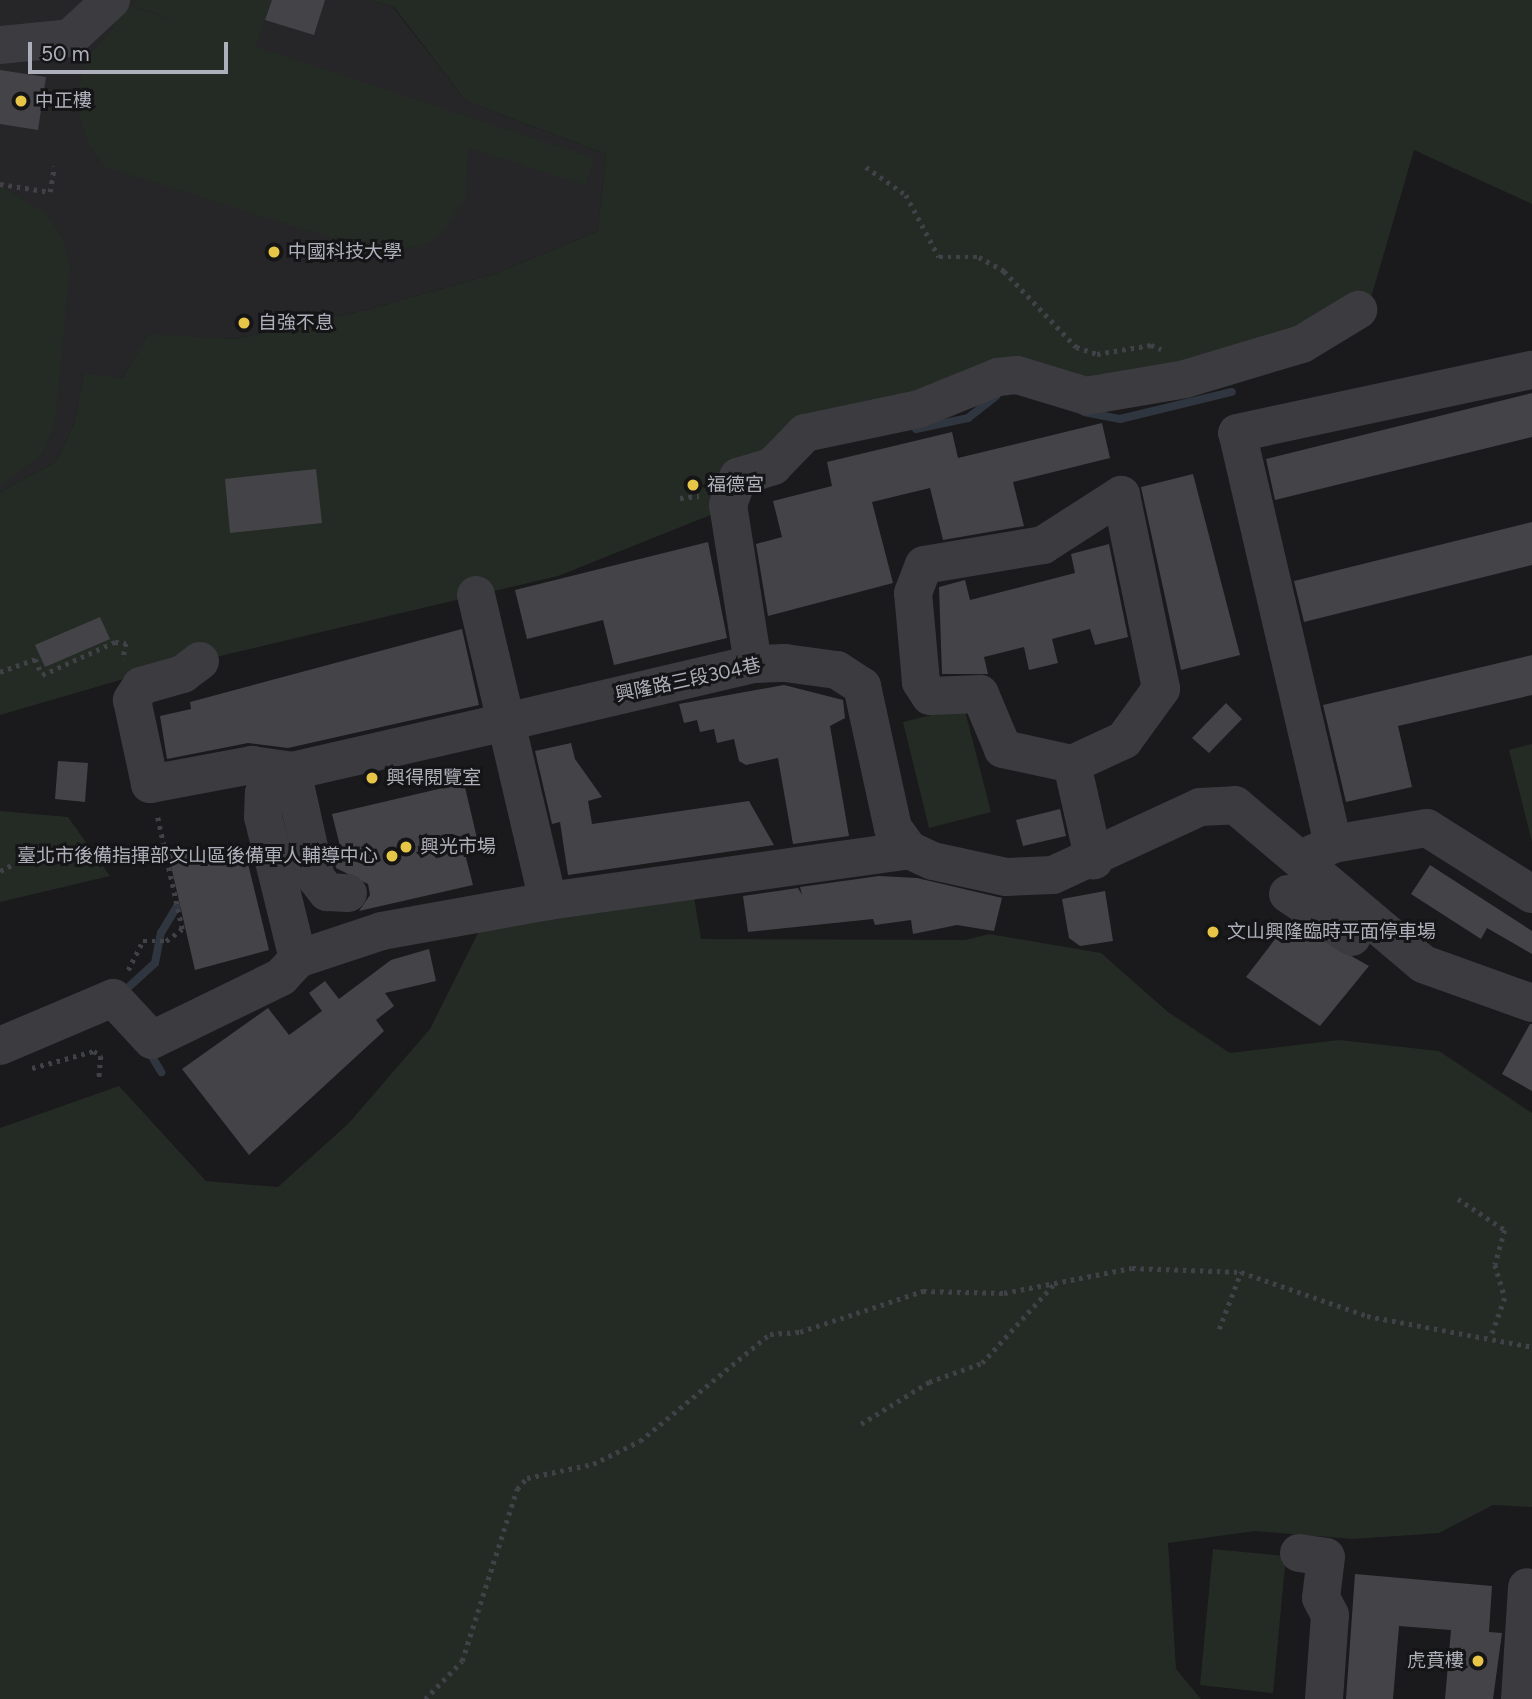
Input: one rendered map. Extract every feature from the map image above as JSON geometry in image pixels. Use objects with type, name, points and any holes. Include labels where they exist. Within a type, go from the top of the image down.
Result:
[{"type":"street","points":[[0,45],[70,38],[111,0]]},
{"type":"street","points":[[753,664],[731,495],[738,477],[772,466],[805,433],[919,408],[998,376],[1017,375],[1086,396],[1185,379],[1302,344],[1359,310]]},
{"type":"street","points":[[1333,844],[1237,433],[1532,370]]},
{"type":"street","points":[[1121,495],[1161,689],[1124,740],[1072,764],[1003,749],[980,694],[930,696],[921,682],[913,593],[924,565],[1043,545],[1121,495]]},
{"type":"street","points":[[476,596],[548,901]]},
{"type":"street","points":[[200,660],[183,674],[141,686],[132,700],[150,784],[252,765],[292,771],[316,878],[327,892],[348,893]]},
{"type":"street","name":"興隆路三段304巷","points":[[315,960],[262,802],[270,783],[292,771],[753,664],[813,664],[862,686],[889,816],[909,850]]},
{"type":"street","points":[[1072,764],[1094,861]]},
{"type":"street","points":[[12,1055],[113,998],[152,1040],[315,960],[548,901],[909,850],[1006,877],[1053,875],[1094,861],[1218,802],[1235,805],[1294,877],[1408,954],[1442,973],[1497,986],[1532,1003]]},
{"type":"street","points":[[1294,877],[1333,844],[1427,828],[1532,894]]},
{"type":"street","points":[[1298,1553],[1326,1557],[1321,1598],[1330,1615],[1324,1699]]},
{"type":"street","points":[[1520,1699],[1527,1587]]},
{"type":"path","points":[[0,184],[50,192],[54,166]]},
{"type":"path","points":[[866,167],[906,195],[939,257],[979,257],[1004,271],[1076,347],[1097,354],[1151,345],[1166,351],[1185,379]]},
{"type":"path","points":[[0,672],[35,659],[42,675],[126,643]]},
{"type":"path","points":[[113,998],[143,941],[166,941],[182,929],[150,784]]},
{"type":"path","points":[[0,871],[12,865]]},
{"type":"path","points":[[12,1055],[37,1070],[94,1051],[101,1056],[99,1078]]},
{"type":"path","points":[[1458,1199],[1505,1230],[1495,1265],[1505,1297],[1491,1337]]},
{"type":"path","points":[[425,1699],[462,1661],[517,1489],[527,1478],[593,1464],[640,1441],[708,1388],[754,1342],[770,1335],[800,1332],[923,1291],[1004,1293],[1132,1268],[1241,1272],[1367,1316],[1491,1337],[1532,1347]]},
{"type":"path","points":[[1219,1329],[1241,1272]]},
{"type":"path","points":[[861,1424],[929,1382],[982,1363],[1057,1281]]},
{"type":"shaded area","name":"中國科技大學","points":[[0,0],[369,0],[393,7],[466,101],[606,154],[598,231],[497,273],[370,309],[236,339],[149,335],[122,378],[84,374],[75,422],[56,462],[0,492]]},
{"type":"shaded area","points":[[137,0],[271,0],[256,47],[595,158],[585,185],[468,148],[466,197],[444,231],[429,243],[383,254],[105,167],[88,144],[76,101],[85,60],[112,30],[123,4],[189,25],[135,6]]},
{"type":"shaded area","points":[[369,0],[1532,0],[1532,204],[1414,150],[1370,301],[1276,347],[821,421],[723,510],[558,576],[127,678],[0,715],[0,492],[56,462],[75,422],[84,373],[122,378],[149,334],[236,339],[370,309],[497,273],[598,231],[606,154],[466,101],[394,7]]},
{"type":"shaded area","points":[[0,186],[46,213],[63,239],[70,267],[55,425],[42,454],[0,487]]},
{"type":"shaded area","points":[[964,707],[991,812],[929,828],[903,722]]},
{"type":"shaded area","points":[[1532,744],[1532,842],[1509,750]]},
{"type":"shaded area","points":[[0,811],[68,817],[110,876],[0,902]]},
{"type":"shaded area","points":[[694,897],[701,939],[965,940],[989,934],[1101,953],[1168,1012],[1230,1053],[1339,1040],[1439,1051],[1532,1113],[1532,1507],[1493,1505],[1439,1533],[1353,1539],[1255,1531],[1168,1543],[1176,1669],[1201,1699],[0,1699],[0,1128],[119,1086],[206,1181],[278,1187],[349,1123],[430,1029],[481,927]]},
{"type":"shaded area","points":[[1213,1549],[1286,1556],[1273,1693],[1200,1685]]},
{"type":"building","points":[[272,0],[325,0],[314,35],[265,20]]},
{"type":"building","name":"中正樓","points":[[0,70],[46,77],[38,130],[0,124]]},
{"type":"building","points":[[1532,393],[1532,437],[1275,500],[1266,459]]},
{"type":"building","points":[[1102,423],[1110,458],[1013,482],[1024,526],[943,540],[930,488],[872,502],[893,583],[768,616],[756,544],[782,537],[773,501],[832,486],[827,462],[952,432],[958,458]]},
{"type":"building","points":[[316,469],[322,523],[230,533],[225,479]]},
{"type":"building","points":[[1193,474],[1240,655],[1181,670],[1141,487]]},
{"type":"building","points":[[1532,522],[1532,565],[1304,622],[1294,581]]},
{"type":"building","points":[[708,542],[727,638],[614,665],[603,620],[527,639],[515,590]]},
{"type":"building","points":[[1109,544],[1128,637],[1095,645],[1090,629],[1052,639],[1058,663],[1029,670],[1024,647],[984,657],[988,674],[942,674],[939,587],[965,580],[970,600],[1075,573],[1071,554]]},
{"type":"building","points":[[100,617],[110,639],[45,667],[35,645]]},
{"type":"building","points":[[462,629],[479,705],[288,748],[248,743],[167,759],[160,716],[191,709],[190,702]]},
{"type":"building","points":[[1532,655],[1532,695],[1398,726],[1412,787],[1346,802],[1323,705]]},
{"type":"building","points":[[784,685],[843,700],[845,718],[830,726],[849,836],[793,844],[778,758],[746,765],[739,761],[734,739],[717,743],[714,729],[700,732],[697,720],[684,723],[679,704]]},
{"type":"building","points":[[1226,703],[1242,719],[1209,753],[1192,738]]},
{"type":"building","points":[[571,743],[575,759],[602,797],[588,801],[592,824],[749,801],[774,845],[568,875],[560,822],[552,824],[535,751]]},
{"type":"building","points":[[58,761],[88,763],[85,802],[55,799]]},
{"type":"building","name":"興光市場","points":[[464,783],[480,851],[465,854],[473,885],[359,911],[370,895],[368,884],[336,868],[332,848],[340,846],[332,814]]},
{"type":"building","points":[[1060,809],[1066,836],[1023,846],[1016,820]]},
{"type":"building","points":[[199,845],[203,857],[244,847],[269,950],[195,970],[168,853]]},
{"type":"building","points":[[1430,865],[1532,931],[1532,954],[1487,928],[1481,939],[1411,894]]},
{"type":"building","points":[[879,876],[917,878],[1002,898],[994,931],[957,925],[913,934],[911,920],[875,925],[873,919],[748,932],[743,896],[798,888],[802,895],[800,887]]},
{"type":"building","points":[[1105,891],[1113,941],[1080,946],[1069,938],[1062,899]]},
{"type":"building","points":[[1289,921],[1369,966],[1320,1026],[1246,977]]},
{"type":"building","points":[[429,949],[436,981],[385,993],[394,1006],[376,1020],[384,1031],[249,1155],[182,1069],[268,1008],[289,1035],[322,1011],[309,993],[325,981],[339,999],[391,960]]},
{"type":"building","points":[[1532,1024],[1532,1091],[1502,1074]]},
{"type":"building","name":"虎賁樓","points":[[1355,1574],[1492,1586],[1489,1632],[1502,1633],[1493,1699],[1445,1699],[1451,1630],[1399,1626],[1393,1699],[1346,1699]]},
{"type":"waterway","points":[[1084,412],[1120,419],[1232,392]]},
{"type":"waterway","points":[[916,429],[968,418],[996,396]]},
{"type":"waterway","points":[[121,994],[155,963],[161,933],[177,906]]},
{"type":"waterway","points":[[148,1050],[161,1072]]},
{"type":"place","name":"中正樓","points":[[21,101]]},
{"type":"place","name":"中國科技大學","points":[[274,252]]},
{"type":"place","name":"自強不息","points":[[244,323]]},
{"type":"place","name":"福德宮","points":[[693,485]]},
{"type":"place","name":"興得閱覽室","points":[[372,778]]},
{"type":"place","name":"興光市場","points":[[406,847]]},
{"type":"place","name":"臺北市後備指揮部文山區後備軍人輔導中心","points":[[392,856]]},
{"type":"place","name":"文山興隆臨時平面停車場","points":[[1213,932]]},
{"type":"place","name":"虎賁樓","points":[[1478,1661]]}]
